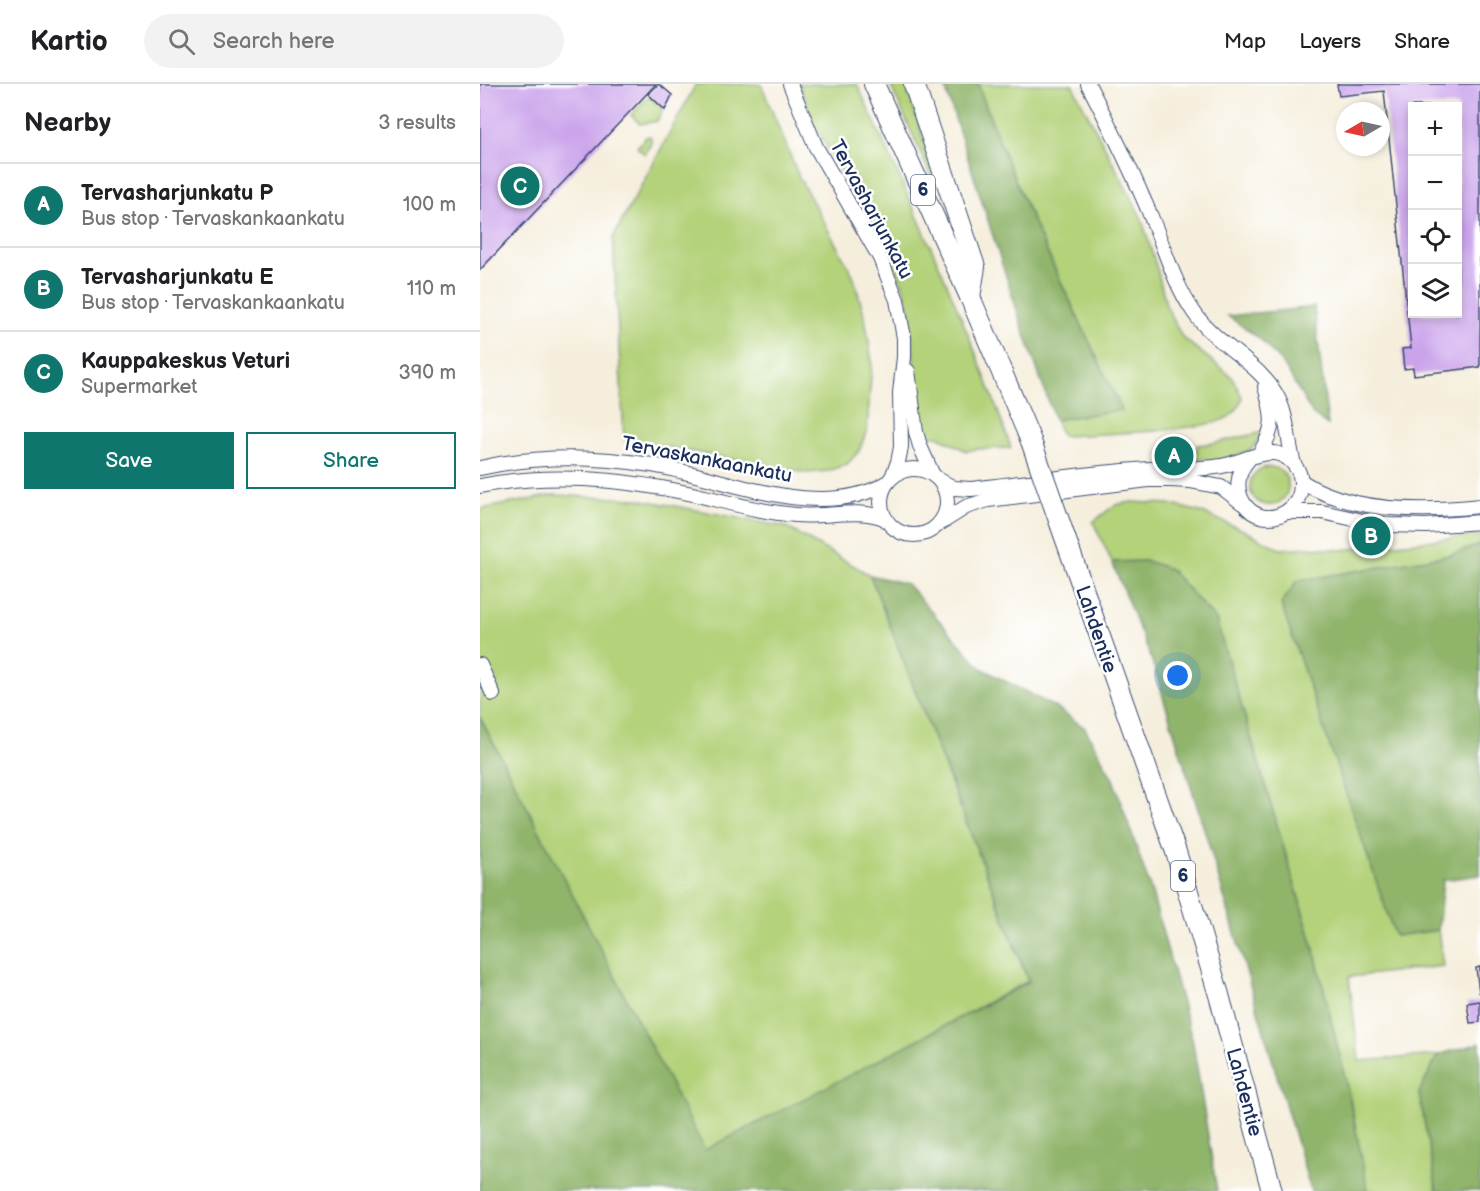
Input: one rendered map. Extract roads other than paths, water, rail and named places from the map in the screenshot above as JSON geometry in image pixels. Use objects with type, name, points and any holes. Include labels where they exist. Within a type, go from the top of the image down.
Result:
[{"type":"highway","name":"Lahdentie","points":[[874,84],[970,297],[1030,441],[1061,526],[1176,852],[1219,995],[1272,1191]]},
{"type":"highway","points":[[914,84],[975,267],[970,297]]},
{"type":"street","name":"Tervasharjunkatu","points":[[790,84],[816,147],[890,279],[901,319],[904,357],[900,393],[901,447],[898,462],[890,480]]},
{"type":"street","points":[[1090,85],[1131,171],[1176,279],[1193,311],[1212,333],[1256,369],[1278,398],[1283,410],[1294,464],[1301,481],[1298,498],[1286,512]]},
{"type":"street","name":"Tervasharjunkatu","points":[[904,357],[909,375],[916,432],[920,446],[936,477]]},
{"type":"street","points":[[1244,504],[1237,481],[1240,472],[1254,457],[1272,429],[1272,416],[1265,387],[1256,369]]},
{"type":"street","points":[[1294,464],[1278,453],[1222,466],[1123,471],[971,489],[954,488],[921,469],[909,468],[898,472],[890,480],[883,490],[880,502],[886,519],[898,531],[920,535],[966,507],[988,500],[1148,480],[1190,481],[1221,487],[1259,515],[1322,512],[1390,525],[1426,526],[1480,522]]},
{"type":"street","name":"Tervaskankaankatu","points":[[480,468],[533,460],[615,460],[672,469],[774,494],[800,498],[851,497],[865,494],[890,480]]},
{"type":"street","points":[[936,477],[946,491],[948,503],[939,524]]},
{"type":"street","name":"Tervaskankaankatu","points":[[480,486],[522,480],[586,478],[618,480],[688,493],[760,511],[798,515],[871,513],[886,519]]},
{"type":"street","points":[[1301,481],[1325,495],[1375,506],[1432,509],[1480,506]]},
{"type":"street","points":[[480,665],[493,694]]},
{"type":"place","name":"Kauppakeskus Veturi","points":[[520,186]]},
{"type":"place","name":"Tervasharjunkatu P","points":[[1174,456]]},
{"type":"place","name":"Tervasharjunkatu E","points":[[1371,536]]}]
